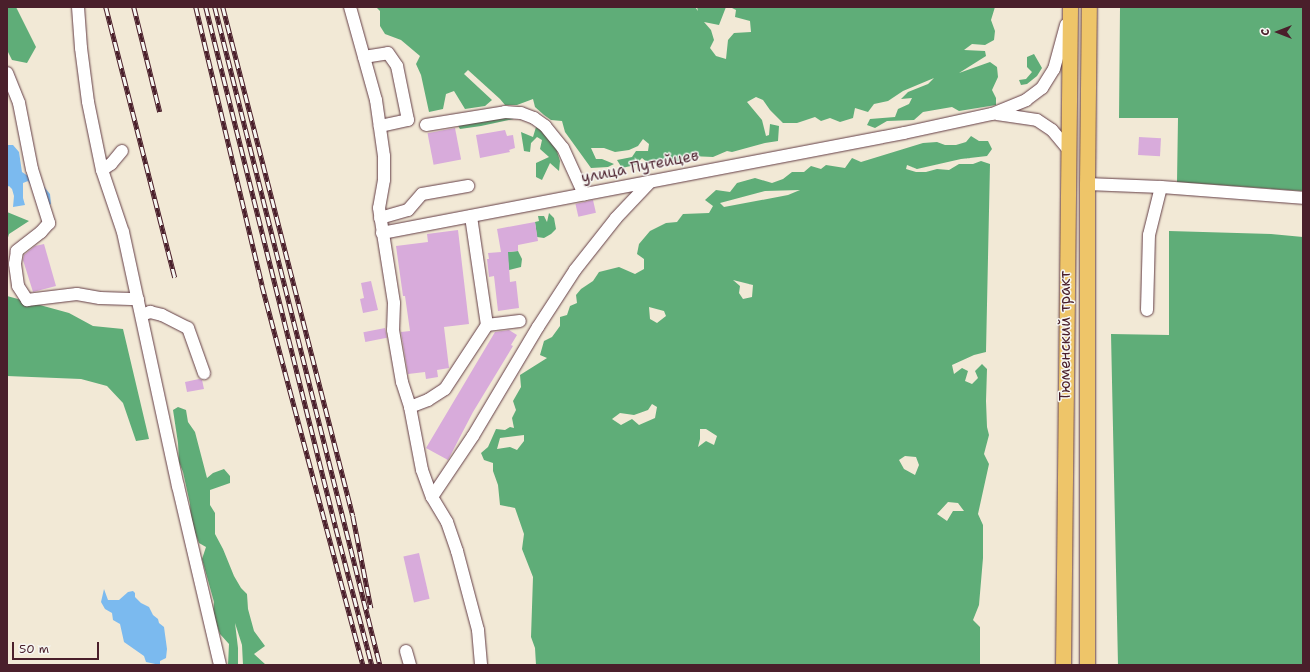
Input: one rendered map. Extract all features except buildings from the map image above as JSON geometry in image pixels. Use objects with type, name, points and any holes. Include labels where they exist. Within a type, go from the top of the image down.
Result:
[{"type":"main road","name":"Тюменский тракт","points":[[1063,665],[1067,148],[1070,7]]},
{"type":"main road","name":"Тюменский тракт","points":[[1087,665],[1087,184],[1089,7]]},
{"type":"street","points":[[78,7],[81,48],[88,102],[102,170],[123,232],[142,314],[174,471],[220,665]]},
{"type":"street","points":[[350,7],[376,100],[380,126],[384,156],[384,180],[380,218],[394,303],[394,330],[402,382],[410,407],[422,470],[432,498],[447,522],[457,551],[478,630],[481,665]]},
{"type":"street","points":[[992,114],[1026,100],[1042,88],[1049,79],[1059,54],[1070,7]]},
{"type":"street","points":[[364,57],[388,53],[397,66],[408,120],[380,126]]},
{"type":"street","points":[[7,73],[19,102],[32,169],[49,223],[41,232],[17,251],[15,264],[18,286],[27,300],[77,294],[100,298],[138,299]]},
{"type":"street","points":[[426,125],[505,112],[521,113],[534,118],[545,126],[563,148],[584,194]]},
{"type":"street","points":[[992,114],[1014,115],[1037,120],[1052,130],[1067,148]]},
{"type":"street","name":"улица Путейцев","points":[[382,233],[904,133],[992,114]]},
{"type":"street","points":[[102,170],[111,164],[122,150]]},
{"type":"street","points":[[432,498],[575,270],[616,218],[650,182]]},
{"type":"street","points":[[1087,184],[1161,186],[1303,198]]},
{"type":"street","points":[[380,218],[408,210],[422,194],[468,186]]},
{"type":"street","points":[[1147,310],[1149,235],[1161,186]]},
{"type":"street","points":[[410,407],[428,400],[445,389],[487,325],[471,216]]},
{"type":"street","points":[[142,314],[150,312],[162,315],[188,328],[204,373]]},
{"type":"street","points":[[487,325],[520,321]]},
{"type":"street","points":[[406,651],[410,665]]},
{"type":"green space","points":[[7,7],[16,7],[36,47],[27,63],[12,60],[7,50]]},
{"type":"green space","points":[[366,7],[695,7],[698,11],[697,7],[726,7],[719,25],[704,22],[711,30],[714,40],[710,48],[716,56],[726,59],[728,40],[734,33],[751,32],[750,21],[735,17],[736,10],[730,7],[995,7],[991,20],[995,31],[994,40],[985,45],[972,44],[964,50],[985,51],[986,56],[959,73],[990,62],[997,67],[998,77],[992,90],[996,98],[996,105],[959,111],[952,107],[923,112],[914,120],[887,121],[875,128],[867,125],[870,119],[895,117],[898,109],[909,104],[912,98],[901,99],[908,92],[928,84],[934,78],[903,91],[888,101],[874,104],[868,112],[855,108],[853,118],[840,122],[830,118],[821,121],[815,117],[797,123],[783,123],[770,110],[763,100],[756,97],[747,102],[762,120],[766,136],[769,135],[770,124],[779,126],[778,141],[732,152],[727,151],[713,157],[691,156],[669,165],[648,163],[642,158],[635,165],[622,168],[617,160],[632,157],[636,151],[648,151],[649,144],[643,139],[638,146],[629,150],[615,152],[604,148],[591,148],[596,159],[602,159],[614,164],[608,167],[591,168],[565,132],[562,121],[551,120],[544,115],[535,107],[533,99],[517,105],[505,105],[468,70],[464,74],[492,100],[485,106],[465,109],[454,91],[446,94],[443,109],[429,112],[421,75],[416,64],[420,56],[401,40],[385,34],[380,26],[380,11],[377,8]]},
{"type":"green space","points":[[1120,7],[1303,7],[1303,191],[1177,182],[1178,118],[1119,118]]},
{"type":"green space","points":[[1034,54],[1042,68],[1037,76],[1027,84],[1021,85],[1019,80],[1026,79],[1032,72],[1027,67],[1027,57]]},
{"type":"green space","points":[[509,116],[514,119],[460,129],[457,124]]},
{"type":"green space","points":[[536,127],[546,133],[556,148],[560,161],[559,171],[550,163],[542,180],[536,177],[536,163],[549,157],[540,149],[542,140],[537,137],[531,143],[530,152],[524,151],[521,132],[533,137]]},
{"type":"green space","points":[[971,136],[979,141],[988,141],[992,149],[987,156],[961,159],[917,169],[907,165],[906,169],[916,172],[926,172],[937,169],[949,170],[959,164],[973,164],[981,161],[990,164],[986,352],[974,355],[952,365],[954,374],[962,368],[968,371],[965,381],[972,384],[978,378],[975,371],[982,364],[987,369],[986,401],[987,427],[989,435],[984,454],[989,464],[978,514],[983,525],[983,558],[979,605],[973,620],[980,627],[980,665],[536,665],[535,648],[531,637],[533,577],[522,549],[524,534],[515,508],[500,505],[498,485],[493,471],[493,463],[484,460],[481,453],[488,447],[496,429],[505,430],[510,427],[514,428],[512,418],[516,410],[513,401],[521,387],[520,375],[547,358],[540,355],[544,341],[552,337],[560,326],[560,317],[567,315],[570,306],[577,303],[576,295],[581,289],[593,281],[599,272],[619,267],[635,274],[644,269],[644,259],[637,254],[639,244],[650,231],[666,223],[677,222],[683,214],[709,213],[713,206],[705,200],[716,190],[730,192],[737,183],[755,178],[772,183],[783,179],[792,172],[804,172],[811,166],[821,169],[826,165],[845,168],[852,158],[861,162],[923,143],[937,142],[945,145],[956,145],[966,142]],"holes":[[[800,190],[788,195],[724,207],[720,203],[765,191]],[[733,280],[753,285],[752,297],[743,299],[739,293],[740,286]],[[649,307],[664,311],[666,316],[657,323],[650,319]],[[652,404],[657,407],[655,418],[639,425],[632,419],[621,425],[612,419],[620,413],[634,415],[648,410]],[[700,429],[706,429],[717,436],[714,445],[706,441],[698,447]],[[524,435],[524,441],[517,450],[510,447],[497,449],[500,438]],[[905,456],[916,457],[919,465],[915,475],[904,469],[899,460]],[[948,502],[958,503],[964,511],[953,511],[947,521],[937,514]]]},
{"type":"green space","points":[[7,212],[29,221],[9,234],[7,241]]},
{"type":"green space","points":[[549,213],[554,218],[556,229],[544,238],[537,237],[535,222],[539,221],[538,216],[544,216],[547,222]]},
{"type":"green space","points":[[1169,231],[1271,234],[1303,237],[1303,665],[1118,665],[1111,334],[1169,335]]},
{"type":"green space","points":[[518,251],[522,259],[521,267],[509,270],[507,252]]},
{"type":"green space","points":[[7,296],[69,313],[93,326],[123,329],[149,439],[136,441],[123,403],[107,386],[81,379],[7,376]]},
{"type":"green space","points":[[178,407],[186,410],[188,422],[195,432],[207,478],[213,473],[224,469],[230,476],[230,483],[210,490],[210,505],[215,513],[215,534],[234,576],[241,588],[247,594],[248,609],[254,631],[265,646],[254,654],[266,665],[243,665],[242,645],[235,623],[238,648],[238,665],[228,665],[229,644],[220,634],[213,615],[214,602],[202,559],[206,547],[199,543],[191,523],[190,504],[183,472],[179,462],[173,410]]},
{"type":"water","points":[[7,145],[13,145],[19,152],[22,172],[28,176],[31,171],[50,194],[51,204],[46,207],[28,181],[23,183],[23,198],[25,205],[13,207],[14,196],[12,189],[9,186],[7,187]]},
{"type":"water","points":[[104,589],[108,600],[119,600],[128,592],[133,591],[135,593],[135,597],[141,603],[149,607],[153,615],[158,619],[159,623],[164,627],[167,649],[166,658],[160,661],[160,665],[146,662],[144,656],[124,642],[120,624],[113,620],[112,613],[105,609],[101,602]]},
{"type":"railway","points":[[106,7],[175,277]]},
{"type":"railway","points":[[134,7],[160,112]]},
{"type":"railway","points":[[196,7],[262,285],[363,665]]},
{"type":"railway","points":[[206,7],[336,528],[372,665]]},
{"type":"railway","points":[[215,7],[380,665]]},
{"type":"railway","points":[[223,7],[353,516],[371,608]]}]
